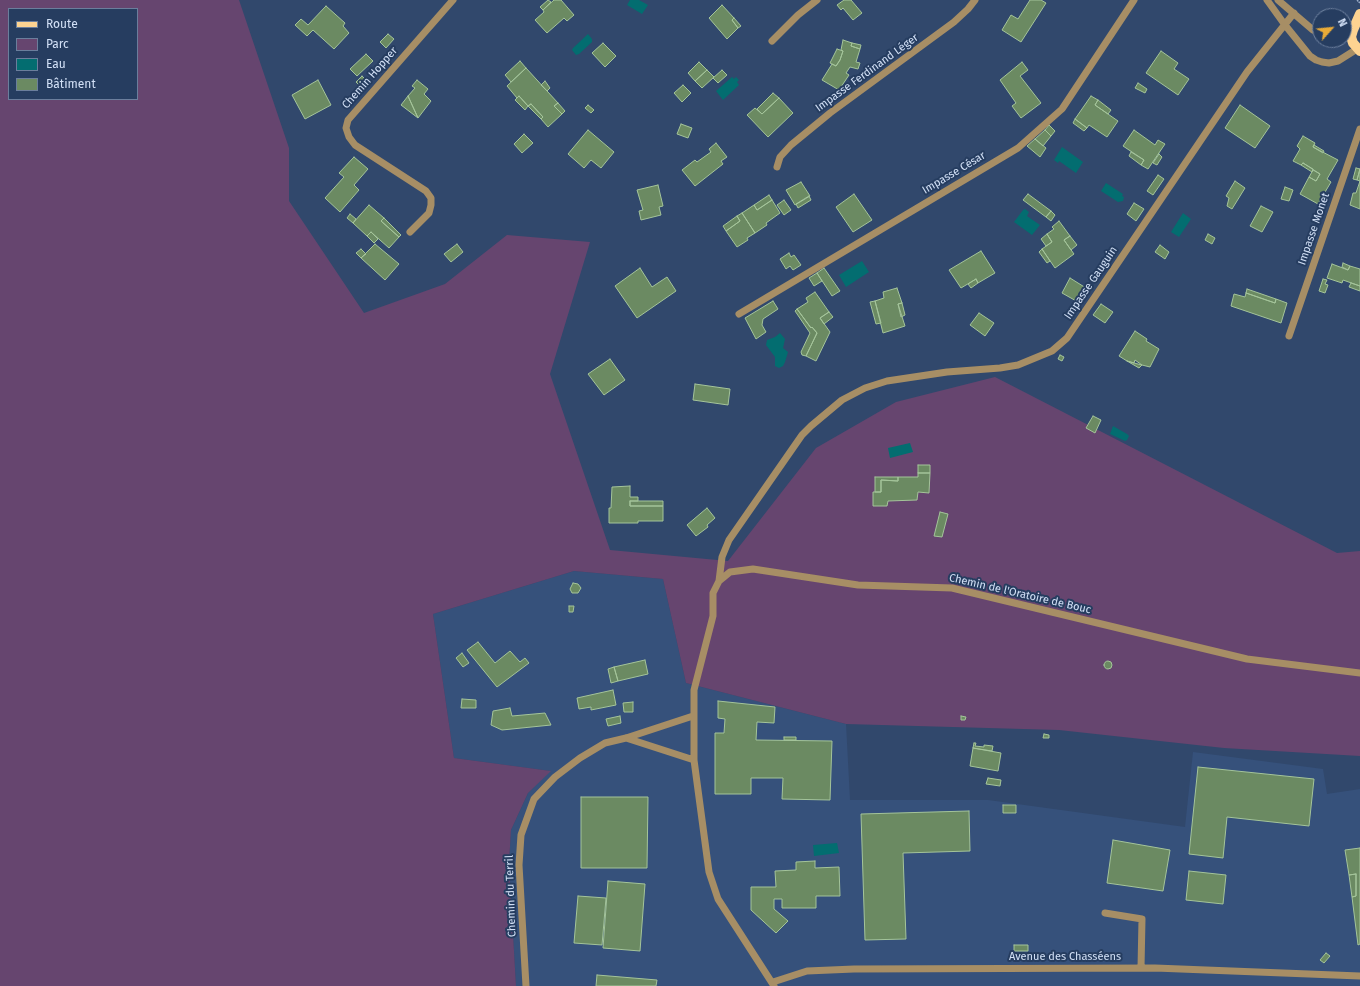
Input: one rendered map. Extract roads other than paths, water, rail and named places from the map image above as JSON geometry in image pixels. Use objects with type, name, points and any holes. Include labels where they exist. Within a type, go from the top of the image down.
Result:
[{"type":"main road","points":[[1352,30],[1360,14]]},
{"type":"main road","points":[[1352,42],[1358,50]]},
{"type":"street","name":"Chemin Hopper","points":[[410,232],[429,213],[431,198],[426,191],[355,145],[349,137],[346,128],[348,120],[454,0]]},
{"type":"street","points":[[772,41],[798,15],[817,0]]},
{"type":"street","name":"Impasse Ferdinand Léger","points":[[777,167],[780,157],[791,145],[830,113],[954,22],[975,0]]},
{"type":"street","name":"Impasse César","points":[[739,314],[1018,148],[1062,109],[1134,0]]},
{"type":"street","points":[[1267,0],[1310,56],[1322,62],[1329,63],[1338,61],[1358,50]]},
{"type":"street","points":[[1278,0],[1312,29]]},
{"type":"street","name":"Impasse Gauguin","points":[[719,581],[722,557],[729,540],[802,435],[842,400],[865,388],[887,381],[947,372],[1000,368],[1018,365],[1052,351],[1067,338],[1247,72],[1294,13]]},
{"type":"street","name":"Impasse Monet","points":[[1289,336],[1360,129]]},
{"type":"street","name":"Chemin de l'Oratoire de Bouc","points":[[719,581],[730,572],[753,569],[858,585],[952,588],[1247,659],[1360,673]]},
{"type":"street","points":[[719,581],[713,593],[711,623],[694,690],[693,716],[694,760],[709,872],[718,899],[773,984]]},
{"type":"street","name":"Chemin du Terril","points":[[526,986],[519,865],[521,835],[534,799],[556,777],[580,758],[605,743],[626,738],[693,716]]},
{"type":"street","points":[[626,738],[694,760]]},
{"type":"street","points":[[1105,913],[1142,919],[1141,968]]},
{"type":"street","name":"Avenue des Chasséens","points":[[773,984],[808,971],[854,969],[1141,968],[1360,976]]},
{"type":"water","points":[[630,0],[639,0],[648,5],[642,14],[627,5]]},
{"type":"water","points":[[588,34],[592,39],[592,42],[576,55],[572,50],[573,48]]},
{"type":"water","points":[[732,77],[734,79],[736,77],[739,80],[737,82],[739,85],[723,100],[716,91]]},
{"type":"water","points":[[1062,147],[1083,162],[1076,173],[1059,161],[1058,163],[1054,160]]},
{"type":"water","points":[[1106,183],[1123,194],[1123,201],[1118,202],[1101,191]]},
{"type":"water","points":[[1025,209],[1029,212],[1027,216],[1040,225],[1032,235],[1014,222]]},
{"type":"water","points":[[1183,213],[1191,219],[1179,237],[1171,232]]},
{"type":"water","points":[[862,261],[869,272],[846,287],[839,275]]},
{"type":"water","points":[[780,333],[785,339],[783,348],[788,352],[783,366],[779,368],[775,366],[775,357],[766,345],[767,340]]},
{"type":"water","points":[[1113,426],[1129,436],[1127,440],[1125,441],[1110,434]]},
{"type":"water","points":[[910,443],[913,452],[890,458],[888,448]]},
{"type":"water","points":[[837,843],[839,853],[814,856],[813,845]]}]
